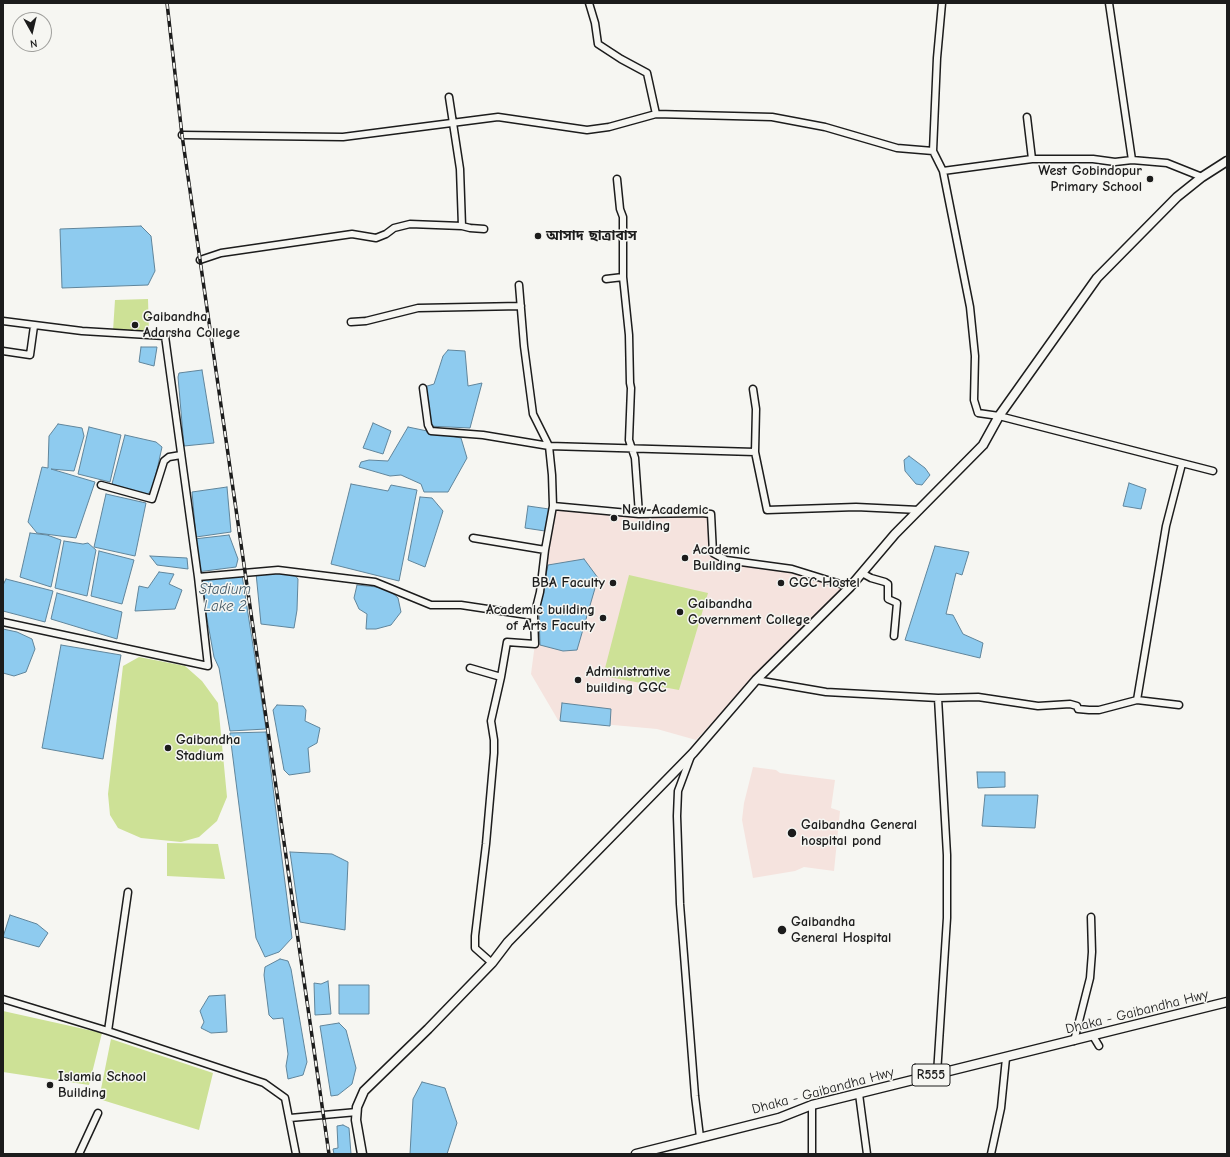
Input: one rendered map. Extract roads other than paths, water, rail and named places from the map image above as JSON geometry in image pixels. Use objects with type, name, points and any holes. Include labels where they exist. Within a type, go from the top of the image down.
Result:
[{"type":"main road","points":[[362,1154],[356,1120],[364,1091],[428,1029],[492,963],[508,942],[693,753],[756,680],[850,587],[895,534],[984,445],[999,416],[1097,278],[1177,197],[1202,177],[1227,161]]},
{"type":"main road","name":"Dhaka - Gaibandha Hwy","points":[[636,1154],[779,1118],[812,1105],[1227,1002]]},
{"type":"street","points":[[588,3],[595,23],[598,44],[647,73],[656,114]]},
{"type":"street","points":[[942,3],[937,58],[933,151],[943,171],[970,306],[975,356],[974,400],[978,413],[999,416],[1213,471]]},
{"type":"street","points":[[1109,3],[1132,160]]},
{"type":"street","points":[[449,97],[454,124],[460,176],[462,226]]},
{"type":"street","points":[[182,135],[343,137],[454,124],[498,117],[587,130],[609,127],[656,114],[772,116],[825,127],[897,148],[933,151]]},
{"type":"street","points":[[1027,117],[1032,160]]},
{"type":"street","points":[[943,171],[1032,160],[1094,159],[1116,162],[1132,160],[1168,163],[1202,177]]},
{"type":"street","points":[[617,179],[620,209],[623,217],[623,277],[629,335],[631,388],[629,440],[635,458],[639,514]]},
{"type":"street","points":[[200,260],[221,253],[352,234],[376,238],[386,234],[394,228],[410,224],[462,226],[484,229]]},
{"type":"street","points":[[606,279],[623,277]]},
{"type":"street","points":[[492,963],[475,948],[494,753],[491,721],[507,642],[535,644],[534,616],[540,592],[553,506],[549,446],[533,414],[520,306],[520,285]]},
{"type":"street","points":[[351,322],[366,321],[418,308],[520,306]]},
{"type":"street","points":[[3,321],[34,326],[165,336],[198,577],[208,666],[3,622]]},
{"type":"street","points":[[3,351],[30,355],[34,326]]},
{"type":"street","points":[[423,388],[428,425],[431,431],[483,435],[549,446],[632,450],[755,452]]},
{"type":"street","points":[[753,389],[756,409],[755,452],[767,510],[856,507],[919,510]]},
{"type":"street","points":[[101,485],[152,499],[164,461],[169,457],[181,455]]},
{"type":"street","points":[[1137,700],[1166,526],[1182,464]]},
{"type":"street","points":[[553,506],[639,514],[711,514],[712,554],[726,560],[792,569],[850,587]]},
{"type":"street","points":[[473,538],[546,550]]},
{"type":"street","points":[[198,577],[278,570],[375,582],[431,605],[461,605],[534,616]]},
{"type":"street","points":[[862,573],[871,578],[886,582],[888,584],[888,599],[898,603],[894,636]]},
{"type":"street","points":[[470,668],[501,676]]},
{"type":"street","points":[[756,680],[826,692],[938,698],[978,697],[1038,706],[1070,704],[1077,706],[1078,709],[1089,710],[1099,710],[1137,700],[1179,704]]},
{"type":"street","points":[[938,698],[947,855],[947,918],[938,1074]]},
{"type":"street","points":[[693,753],[678,790],[676,816],[680,904],[695,1096],[700,1138]]},
{"type":"street","points":[[108,1031],[128,892]]},
{"type":"street","points":[[1074,1041],[1090,978],[1092,952],[1091,917]]},
{"type":"street","points":[[3,999],[108,1031],[264,1083],[285,1098],[290,1118],[295,1154]]},
{"type":"street","points":[[1093,1036],[1099,1046]]},
{"type":"street","points":[[992,1154],[1001,1108],[1006,1058]]},
{"type":"street","points":[[859,1094],[868,1154]]},
{"type":"street","points":[[812,1105],[812,1154]]},
{"type":"street","points":[[290,1118],[323,1113],[357,1112]]},
{"type":"street","points":[[79,1154],[98,1113]]},
{"type":"water","points":[[141,226],[151,236],[155,271],[148,285],[62,288],[60,229]]},
{"type":"water","points":[[141,347],[157,347],[154,366],[139,362]]},
{"type":"water","points":[[448,350],[465,351],[468,386],[482,383],[470,428],[428,426],[424,387],[434,384],[443,356]]},
{"type":"water","points":[[202,370],[214,443],[184,446],[178,377],[179,373]]},
{"type":"water","points":[[373,423],[391,431],[383,454],[363,448]]},
{"type":"water","points":[[58,424],[82,428],[84,436],[74,471],[51,469],[95,482],[76,538],[37,533],[28,522],[42,467],[48,468],[49,436]]},
{"type":"water","points":[[89,427],[121,435],[110,482],[78,474]]},
{"type":"water","points":[[408,427],[461,438],[467,458],[448,492],[424,492],[421,484],[401,475],[390,476],[359,467],[361,462],[369,460],[388,461]]},
{"type":"water","points":[[125,435],[156,442],[162,447],[153,488],[147,495],[112,484]]},
{"type":"water","points":[[909,456],[925,468],[930,475],[922,485],[916,484],[905,471],[904,460]]},
{"type":"water","points":[[1129,483],[1146,489],[1141,509],[1123,506]]},
{"type":"water","points":[[351,484],[388,491],[391,485],[417,490],[399,581],[331,564]]},
{"type":"water","points":[[227,487],[231,532],[196,537],[192,492]]},
{"type":"water","points":[[106,494],[146,503],[135,556],[94,547]]},
{"type":"water","points":[[420,497],[432,498],[443,511],[425,567],[408,560]]},
{"type":"water","points":[[528,506],[549,509],[545,531],[525,528]]},
{"type":"water","points":[[30,533],[47,535],[61,540],[51,587],[20,577]]},
{"type":"water","points":[[229,535],[238,559],[236,567],[197,572],[194,539]]},
{"type":"water","points":[[64,541],[83,544],[88,543],[96,550],[87,596],[55,588]]},
{"type":"water","points":[[935,546],[969,552],[962,575],[956,573],[946,614],[953,615],[963,634],[983,643],[980,658],[905,640]]},
{"type":"water","points":[[99,551],[134,560],[122,604],[91,596]]},
{"type":"water","points":[[150,556],[187,558],[188,569],[157,565]]},
{"type":"water","points":[[584,559],[598,578],[577,650],[563,651],[540,645],[539,613],[548,565]]},
{"type":"water","points":[[159,572],[174,574],[169,584],[182,590],[175,609],[135,611],[139,586],[148,588]]},
{"type":"water","points":[[256,573],[294,574],[298,579],[297,610],[294,628],[261,624]]},
{"type":"water","name":"Stadium Lake 2","points":[[242,575],[266,729],[230,731],[219,668],[214,657],[200,580]]},
{"type":"water","points":[[6,579],[53,591],[45,622],[3,611],[3,585]]},
{"type":"water","points":[[357,585],[387,588],[398,598],[401,612],[391,625],[376,629],[366,629],[367,614],[359,609],[354,598]]},
{"type":"water","points":[[57,593],[122,612],[117,639],[51,619]]},
{"type":"water","points":[[3,629],[17,632],[32,639],[35,649],[26,672],[14,676],[3,673]]},
{"type":"water","points":[[61,645],[121,655],[103,759],[42,748]]},
{"type":"water","points":[[562,703],[611,709],[610,726],[560,721]]},
{"type":"water","points":[[277,705],[303,706],[306,710],[305,721],[320,728],[317,743],[308,748],[310,772],[289,775],[284,770],[273,710]]},
{"type":"water","points":[[266,732],[292,938],[279,952],[265,957],[256,938],[230,733]]},
{"type":"water","points":[[977,772],[1005,772],[1005,787],[978,788]]},
{"type":"water","points":[[985,795],[1038,795],[1035,828],[982,826]]},
{"type":"water","points":[[290,852],[332,854],[348,862],[345,930],[300,922]]},
{"type":"water","points":[[10,915],[37,924],[48,933],[39,947],[3,937]]},
{"type":"water","points":[[280,959],[288,961],[291,969],[307,1062],[303,1075],[288,1079],[286,1066],[288,1054],[283,1018],[273,1019],[269,1015],[264,975],[265,967]]},
{"type":"water","points":[[328,981],[331,1014],[315,1015],[314,983],[321,984]]},
{"type":"water","points":[[339,985],[369,985],[369,1014],[339,1014]]},
{"type":"water","points":[[225,995],[227,1032],[211,1033],[201,1028],[204,1022],[200,1011],[209,996]]},
{"type":"water","points":[[339,1023],[346,1030],[356,1068],[352,1084],[338,1095],[331,1096],[320,1026]]},
{"type":"water","points":[[422,1082],[445,1088],[457,1123],[447,1154],[410,1154],[413,1099]]},
{"type":"water","points":[[343,1125],[349,1128],[351,1154],[334,1154],[333,1149],[338,1148],[337,1126]]},
{"type":"railway","points":[[167,3],[182,135],[329,1154]]},
{"type":"place","name":"West Gobindopur Primary School","points":[[1150,179]]},
{"type":"place","name":"আসাদ ছাত্রাবাস","points":[[538,236]]},
{"type":"place","name":"Gaibandha Adarsha College","points":[[135,325]]},
{"type":"place","name":"New Academic Building","points":[[614,518]]},
{"type":"place","name":"Academic Building","points":[[685,558]]},
{"type":"place","name":"BBA Faculty","points":[[613,583]]},
{"type":"place","name":"GGC Hostel","points":[[781,583]]},
{"type":"place","name":"Gaibandha Government College","points":[[680,612]]},
{"type":"place","name":"Academic building of Arts Faculty","points":[[603,618]]},
{"type":"place","name":"Administrative building GGC","points":[[578,680]]},
{"type":"place","name":"Gaibandha Stadium","points":[[168,748]]},
{"type":"place","name":"Gaibandha General hospital pond","points":[[792,833]]},
{"type":"place","name":"Gaibandha General Hospital","points":[[782,930]]},
{"type":"place","name":"Islamia School Building","points":[[50,1085]]}]
